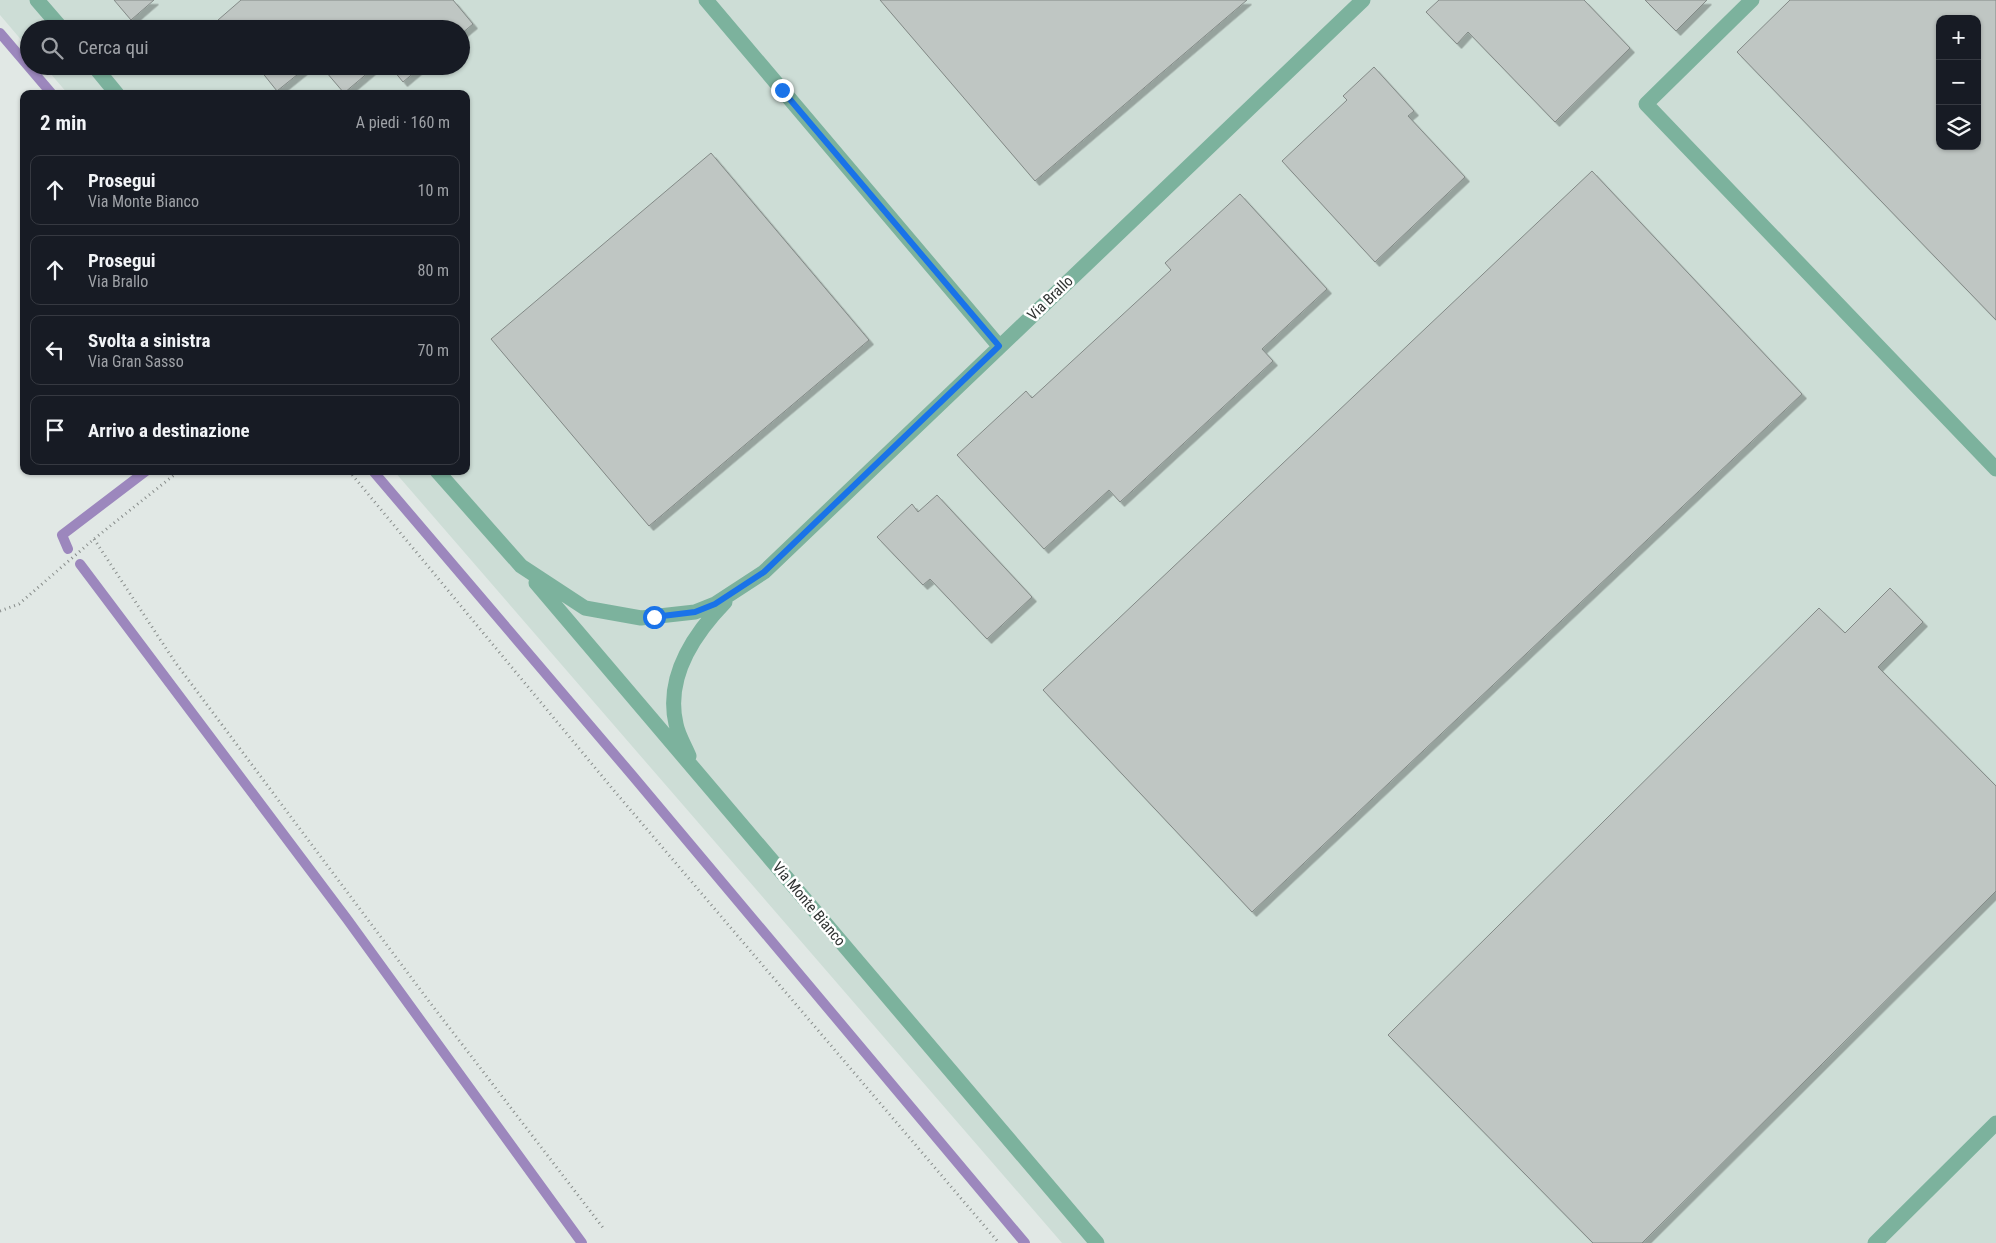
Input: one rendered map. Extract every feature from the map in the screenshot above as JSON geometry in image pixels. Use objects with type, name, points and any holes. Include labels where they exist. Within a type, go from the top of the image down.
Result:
[{"type":"street","points":[[37,0],[54,20]]},
{"type":"street","points":[[706,0],[999,346]]},
{"type":"street","name":"Via Brallo","points":[[695,612],[715,604],[764,572],[1362,0]]},
{"type":"street","points":[[1752,0],[1646,104],[1996,468]]},
{"type":"street","points":[[101,75],[114,90]]},
{"type":"street","name":"Via Monte Bianco","points":[[441,475],[521,566],[1097,1243]]},
{"type":"street","name":"Via Monte Bianco","points":[[521,566],[585,608],[641,618],[695,612]]},
{"type":"street","name":"Via Brallo","points":[[694,769],[676,724],[674,689],[682,662],[694,641],[710,618],[734,592]]},
{"type":"street","points":[[1874,1243],[1996,1123]]},
{"type":"path","points":[[0,611],[19,604],[94,539],[174,475]]},
{"type":"path","points":[[352,475],[611,786],[999,1243]]},
{"type":"path","points":[[94,539],[175,662],[428,1000],[604,1229]]},
{"type":"shaded area","points":[[0,0],[1996,0],[1996,1243],[1062,1243],[397,475],[470,475],[470,90],[65,90],[52,75],[470,75],[470,20],[20,20],[20,38],[0,15]]},
{"type":"building","points":[[114,0],[154,0],[131,20]]},
{"type":"building","points":[[241,0],[453,0],[470,20],[218,20]]},
{"type":"building","points":[[880,0],[1247,0],[1035,181]]},
{"type":"building","points":[[1439,0],[1584,0],[1630,48],[1555,122],[1468,32],[1457,44],[1426,12]]},
{"type":"building","points":[[1645,0],[1707,0],[1676,31]]},
{"type":"building","points":[[1790,0],[1996,0],[1996,320],[1737,52]]},
{"type":"building","points":[[1374,67],[1414,111],[1408,116],[1465,177],[1375,262],[1282,161],[1347,100],[1343,96]]},
{"type":"building","points":[[264,75],[297,75],[278,90]]},
{"type":"building","points":[[329,75],[365,75],[348,90],[341,90]]},
{"type":"building","points":[[397,75],[411,75],[403,82]]},
{"type":"building","points":[[711,153],[869,340],[649,526],[491,339]]},
{"type":"building","points":[[1592,171],[1802,394],[1252,912],[1043,690]]},
{"type":"building","points":[[1240,194],[1327,289],[1262,349],[1273,361],[1120,502],[1109,490],[1044,549],[957,455],[1026,391],[1032,398],[1171,270],[1165,263]]},
{"type":"building","points":[[937,495],[1032,597],[987,639],[930,579],[923,585],[877,537],[912,504],[918,512]]},
{"type":"building","points":[[1890,588],[1923,622],[1878,667],[1996,786],[1996,891],[1642,1243],[1593,1243],[1388,1035],[1819,608],[1845,633]]},
{"type":"waterway","points":[[0,33],[20,56]]},
{"type":"waterway","points":[[36,75],[49,90]]},
{"type":"waterway","points":[[68,549],[62,535],[141,475]]},
{"type":"waterway","points":[[376,475],[632,775],[1025,1243]]},
{"type":"waterway","points":[[80,564],[347,919],[582,1243]]},
{"type":"route","points":[[654,617],[695,612],[715,604],[764,572],[999,346],[782,90]]}]
